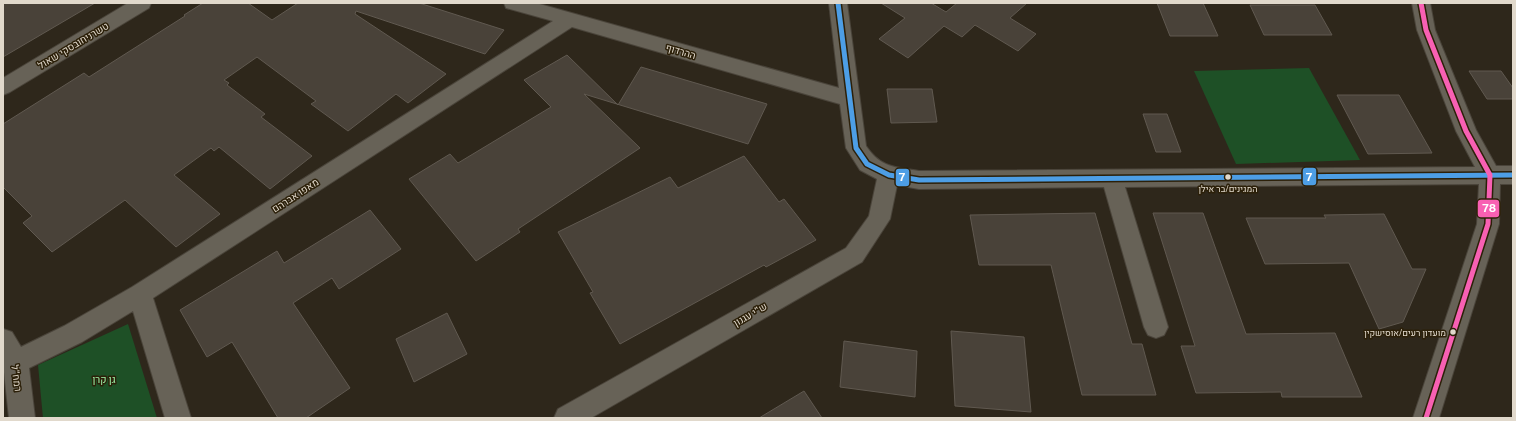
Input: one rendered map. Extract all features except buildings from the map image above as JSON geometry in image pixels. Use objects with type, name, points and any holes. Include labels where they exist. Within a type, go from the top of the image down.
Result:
[{"type":"street","name":"טשרניחובסקי שאול","points":[[3,87],[142,3]]},
{"type":"street","name":"ההרדוף","points":[[513,3],[849,98]]},
{"type":"street","points":[[838,3],[856,148],[867,164],[889,175],[919,180],[1513,175]]},
{"type":"street","points":[[1421,3],[1426,30],[1466,131],[1490,175],[1488,224],[1426,418]]},
{"type":"street","points":[[1426,30],[1437,3]]},
{"type":"street","name":"מאפו אברהם","points":[[16,362],[73,334],[140,294],[570,19]]},
{"type":"street","name":"ש\"י עגנון","points":[[567,418],[854,255],[880,219],[889,175]]},
{"type":"street","points":[[1112,179],[1156,327]]},
{"type":"street","points":[[140,294],[178,418]]},
{"type":"street","name":"רמח\"ל","points":[[3,340],[16,362],[22,418]]},
{"type":"green space","points":[[1309,68],[1360,160],[1236,164],[1194,71]]},
{"type":"green space","name":"גן קרן","points":[[128,324],[157,418],[43,418],[38,365]]},
{"type":"transit line","name":"7","points":[[838,3],[856,148],[867,164],[889,175],[919,180],[1513,175]]},
{"type":"transit line","name":"78","points":[[1421,3],[1426,30],[1466,131],[1490,175],[1488,224],[1426,418]]},
{"type":"place","name":"המגינים/בר אילן","points":[[1228,177]]},
{"type":"place","name":"מועדון רעים/אוסישקין","points":[[1453,332]]}]
